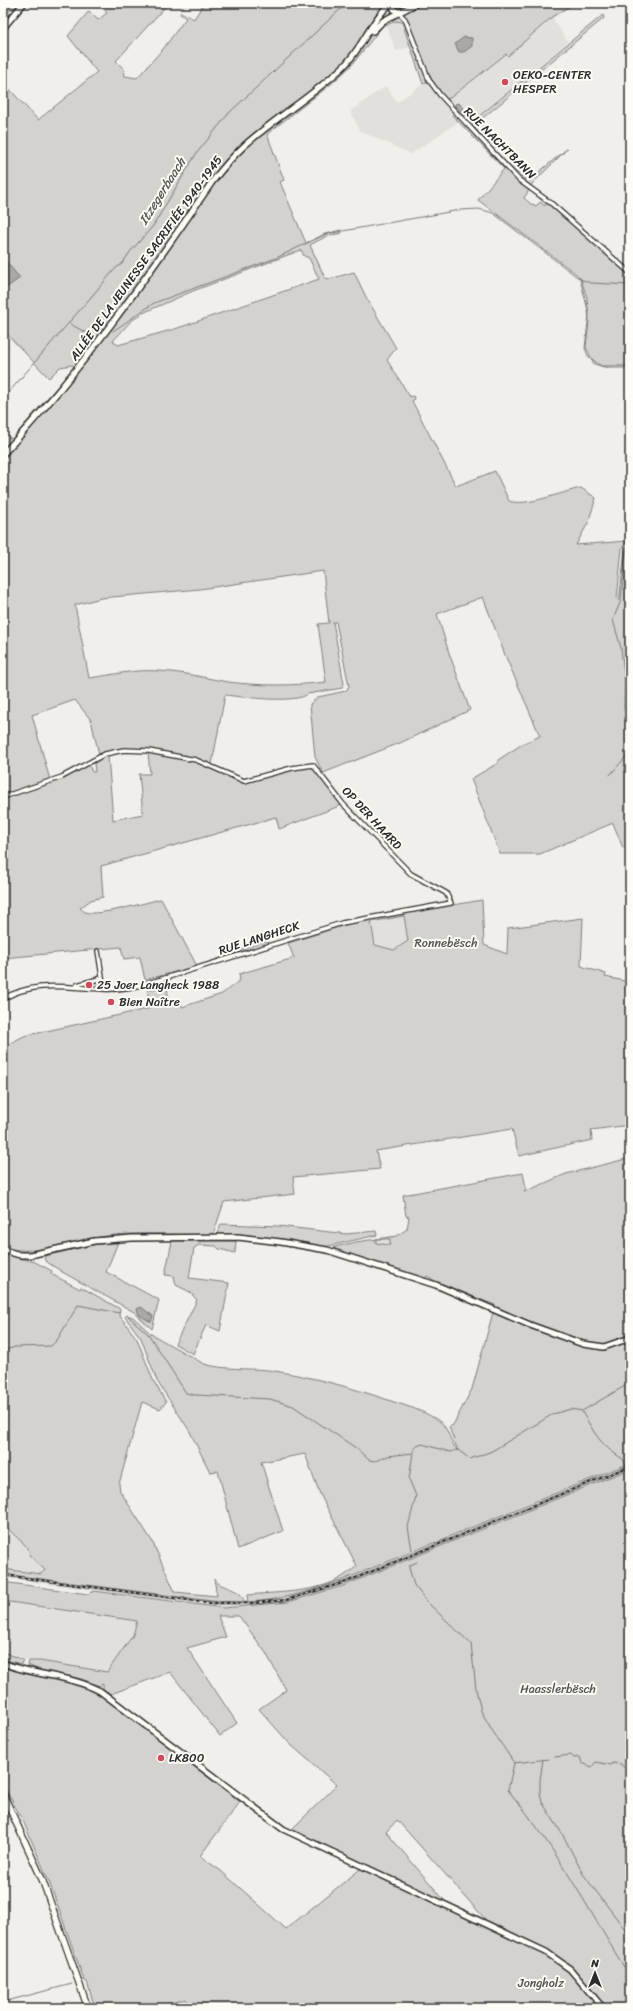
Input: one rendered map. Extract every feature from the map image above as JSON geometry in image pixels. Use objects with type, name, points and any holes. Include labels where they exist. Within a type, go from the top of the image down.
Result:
[{"type":"main road","points":[[3,28],[24,3]]},
{"type":"main road","points":[[368,36],[380,15],[392,3],[394,9],[399,13]]},
{"type":"main road","points":[[406,9],[407,3]]},
{"type":"main road","points":[[368,36],[383,21],[417,3]]},
{"type":"main road","name":"ALLÉE DE LA JEUNESSE SACRIFIÉE 1940-1945","points":[[3,454],[62,388],[104,335],[212,182],[228,162],[245,145],[328,82],[348,62],[368,36]]},
{"type":"main road","points":[[3,1250],[20,1255],[30,1255],[94,1241],[132,1238],[238,1237],[281,1242],[327,1250],[436,1285],[530,1325],[584,1344],[604,1347],[630,1338]]},
{"type":"main road","points":[[3,1663],[29,1671],[82,1683],[100,1691],[283,1829],[546,1952],[570,1969],[603,2008]]},
{"type":"main road","points":[[3,1794],[42,1879],[88,2008]]},
{"type":"street","points":[[3,7],[10,3]]},
{"type":"street","name":"RUE NACHTBANN","points":[[405,19],[406,9]]},
{"type":"street","name":"RUE NACHTBANN","points":[[399,13],[405,19],[429,80],[440,95],[519,180],[552,204],[630,272]]},
{"type":"street","name":"OP DER HAARD","points":[[3,797],[62,777],[105,754],[124,750],[149,751],[196,760],[244,781],[292,768],[313,765],[343,804],[412,874],[446,893],[451,903]]},
{"type":"street","name":"RUE LANGHECK","points":[[3,999],[18,992],[35,988],[74,986],[104,989],[146,984],[342,923],[451,903]]},
{"type":"street","points":[[98,951],[104,989]]},
{"type":"street","name":"RUE LANGHECK","points":[[74,986],[102,978]]},
{"type":"shaded area","points":[[552,17],[568,42],[467,125],[452,115],[458,122],[411,154],[360,131],[350,111],[386,86],[397,102],[429,80],[444,99],[450,98],[507,54],[508,56]]},
{"type":"shaded area","points":[[396,21],[402,22],[411,47],[396,51],[386,25]]},
{"type":"shaded area","points":[[464,37],[472,38],[472,46],[464,52],[459,52],[455,44]]},
{"type":"shaded area","points":[[459,103],[467,113],[465,115],[463,115],[455,106],[455,104]]},
{"type":"shaded area","points":[[3,258],[20,278],[6,288],[3,284]]},
{"type":"shaded area","points":[[404,916],[408,941],[394,950],[375,945],[371,922]]},
{"type":"shaded area","points":[[375,1239],[390,1239],[390,1245],[376,1243]]},
{"type":"shaded area","points":[[141,1307],[153,1316],[151,1322],[139,1315],[137,1309]]},
{"type":"shaded area","points":[[630,1463],[630,1469],[566,1496],[343,1586],[288,1602],[224,1608],[3,1578],[3,1574],[7,1574],[235,1602],[285,1597],[340,1581]]},
{"type":"shaded area","points":[[3,1524],[25,1545],[31,1553],[29,1556],[45,1570],[42,1574],[3,1569]]},
{"type":"shaded area","points":[[3,1601],[137,1621],[133,1635],[107,1672],[40,1661],[18,1660],[3,1652]]},
{"type":"green space","points":[[12,3],[19,3],[16,7],[8,11],[9,14],[3,20],[3,10]]},
{"type":"green space","points":[[97,3],[129,3],[131,5],[139,3],[144,7],[148,3],[161,3],[165,7],[116,61],[124,69],[125,76],[137,78],[163,49],[186,18],[180,14],[181,12],[194,19],[204,3],[222,3],[224,6],[226,3],[575,3],[552,17],[508,56],[506,54],[450,98],[444,99],[429,80],[423,84],[402,22],[396,21],[386,25],[385,23],[351,66],[330,85],[267,134],[284,180],[280,182],[306,243],[325,234],[341,230],[342,233],[327,236],[310,245],[325,278],[330,279],[354,272],[366,297],[396,348],[387,360],[410,397],[413,396],[415,399],[412,401],[456,486],[495,471],[509,501],[534,501],[581,488],[596,498],[588,523],[576,545],[627,541],[622,548],[617,599],[619,601],[625,550],[630,541],[630,845],[623,848],[613,823],[540,854],[500,854],[471,779],[498,763],[498,760],[524,743],[540,736],[505,655],[483,597],[437,614],[449,653],[470,710],[400,743],[323,773],[315,757],[310,704],[318,697],[346,691],[349,686],[336,622],[333,622],[344,684],[342,688],[308,694],[292,699],[268,699],[225,695],[212,764],[171,753],[140,749],[111,751],[99,755],[91,720],[75,700],[32,715],[50,780],[3,796],[3,439],[6,435],[12,439],[74,367],[72,365],[60,367],[49,378],[3,330],[3,82],[38,120],[97,72],[68,36],[89,11],[98,20],[107,13]],"holes":[[[301,250],[304,256],[309,258],[319,279],[178,328],[118,345],[113,341],[131,321],[145,312],[193,291]],[[323,571],[329,623],[318,624],[326,682],[289,685],[253,684],[228,682],[194,675],[150,671],[89,678],[75,605],[101,598],[200,589]]]},
{"type":"green space","points":[[603,15],[604,18],[473,126],[505,162],[525,179],[532,178],[568,148],[527,189],[529,190],[524,198],[532,205],[533,204],[536,206],[540,202],[545,206],[546,204],[538,197],[540,195],[630,273],[630,368],[608,368],[594,364],[586,347],[589,321],[587,298],[581,279],[478,200],[504,169],[452,115],[456,112],[468,125]]},
{"type":"green space","points":[[148,752],[200,762],[248,782],[292,769],[307,766],[313,767],[342,805],[279,829],[276,817],[101,866],[103,897],[91,900],[80,908],[85,912],[100,912],[161,899],[197,966],[145,980],[140,957],[124,959],[121,947],[3,958],[3,799],[65,778],[89,765],[92,772],[95,772],[94,763],[108,755],[113,820],[143,814],[139,774],[150,774]]},
{"type":"green space","name":"Ronnebësch","points":[[482,900],[484,945],[507,954],[508,928],[583,918],[581,966],[606,974],[605,977],[630,982],[630,1125],[591,1130],[592,1140],[519,1156],[512,1129],[376,1151],[380,1169],[293,1177],[295,1194],[224,1202],[213,1235],[127,1234],[101,1237],[45,1249],[17,1250],[3,1247],[3,1047],[24,1036],[151,1008],[147,990],[167,986],[169,1004],[181,1002],[182,1007],[222,994],[240,980],[239,974],[294,958],[288,943],[355,922]],"holes":[[[404,916],[408,941],[394,950],[375,945],[371,922]]]},
{"type":"green space","points":[[265,941],[271,944],[260,946],[234,955],[233,952]]},
{"type":"green space","points":[[100,980],[101,986],[99,987],[85,986],[84,984]]},
{"type":"green space","points":[[630,1158],[630,1463],[340,1581],[283,1598],[247,1602],[248,1595],[305,1590],[327,1584],[337,1580],[357,1566],[320,1494],[305,1454],[261,1462],[283,1531],[238,1549],[218,1471],[210,1472],[189,1430],[157,1381],[141,1338],[125,1317],[127,1315],[133,1317],[151,1334],[204,1364],[228,1368],[268,1370],[316,1379],[348,1387],[418,1410],[443,1424],[458,1451],[449,1427],[453,1425],[472,1389],[495,1305],[437,1282],[427,1276],[425,1279],[334,1249],[334,1247],[356,1242],[376,1239],[397,1236],[407,1229],[409,1217],[406,1216],[403,1195],[523,1173],[526,1188],[524,1192],[566,1174]],"holes":[[[376,1239],[390,1239],[390,1245],[376,1243]]]},
{"type":"green space","points":[[221,1224],[278,1226],[347,1234],[376,1231],[377,1235],[324,1247],[248,1235],[217,1235]]},
{"type":"green space","points":[[172,1241],[236,1241],[235,1253],[219,1249],[216,1246],[199,1245],[194,1248],[189,1278],[229,1283],[220,1331],[206,1325],[193,1354],[175,1344],[197,1300],[190,1292],[176,1285],[174,1276],[165,1275]]},
{"type":"green space","points":[[118,1242],[106,1272],[159,1300],[152,1329],[134,1312],[64,1273],[44,1259],[45,1256],[92,1245]]},
{"type":"green space","points":[[3,1254],[35,1262],[52,1271],[51,1274],[80,1289],[81,1287],[120,1309],[119,1315],[137,1339],[153,1380],[166,1402],[160,1409],[142,1402],[119,1484],[120,1491],[152,1541],[175,1592],[217,1596],[214,1579],[218,1583],[240,1594],[244,1602],[211,1601],[3,1574],[3,1569],[41,1574],[45,1570],[29,1555],[30,1553],[25,1545],[3,1524]]},
{"type":"green space","points":[[630,1469],[630,2008],[190,2008],[186,1999],[154,2008],[95,2008],[87,1982],[84,1980],[50,1884],[24,1823],[3,1784],[3,1667],[77,1684],[98,1692],[240,1802],[200,1856],[221,1871],[286,1929],[364,1866],[291,1830],[337,1785],[290,1744],[259,1709],[286,1690],[266,1653],[239,1616],[218,1616],[226,1637],[187,1648],[237,1723],[220,1736],[170,1672],[111,1694],[103,1689],[103,1684],[99,1686],[82,1679],[36,1669],[28,1665],[29,1661],[40,1661],[107,1672],[133,1635],[137,1621],[3,1601],[3,1582],[88,1594],[94,1591],[224,1608],[288,1602],[343,1586]],"holes":[[[397,1820],[486,1920],[445,1901],[386,1832]]]},
{"type":"green space","points":[[3,1652],[23,1660],[21,1664],[3,1659]]},
{"type":"waterway","name":"Itzegerbaach","points":[[3,399],[116,268],[122,264],[130,252],[153,226],[196,154],[229,113],[347,3]]},
{"type":"waterway","points":[[113,331],[154,303],[276,258],[326,234],[460,210],[479,209],[493,213],[580,279],[591,283],[630,285]]},
{"type":"waterway","points":[[580,279],[589,314],[585,348],[588,356],[601,366],[630,366]]},
{"type":"waterway","points":[[70,324],[96,338]]},
{"type":"waterway","points":[[630,543],[626,552],[621,600],[613,620],[621,648],[625,682],[624,708],[630,731]]},
{"type":"waterway","points":[[610,775],[630,752]]},
{"type":"waterway","points":[[3,1351],[15,1347],[51,1346],[57,1340],[78,1305],[119,1313]]},
{"type":"waterway","points":[[128,1316],[149,1335],[186,1393],[195,1395],[270,1399],[293,1406],[356,1448],[369,1460],[375,1461],[388,1456],[413,1453],[415,1447],[422,1444],[450,1452],[458,1450],[470,1459],[492,1451],[553,1414],[571,1409],[582,1411],[630,1383]]},
{"type":"waterway","points":[[582,1412],[603,1444],[623,1459],[625,1464]]},
{"type":"waterway","points":[[412,1550],[408,1527],[416,1496],[409,1479],[413,1453]]},
{"type":"waterway","points":[[417,1562],[410,1565],[409,1568],[414,1585],[427,1602],[471,1644],[476,1689],[481,1711],[514,1763],[508,1790],[525,1811],[555,1854],[624,1967],[630,1970]]},
{"type":"waterway","points":[[555,1757],[571,1755],[574,1758],[580,1757],[582,1763],[592,1767],[596,1762],[611,1765],[612,1763],[621,1764],[625,1769],[630,1768]]},
{"type":"waterway","points":[[543,1759],[540,1780],[542,1802],[563,1835],[583,1874],[630,1936]]},
{"type":"waterway","points":[[514,1763],[549,1759]]},
{"type":"waterway","points":[[3,2002],[72,1984]]},
{"type":"railway","points":[[3,1575],[211,1603],[254,1603],[286,1600],[346,1582],[630,1466]]},
{"type":"place","name":"OEKO-CENTER HESPER","points":[[505,82]]},
{"type":"place","name":"25 Joer Langheck 1988","points":[[89,985]]},
{"type":"place","name":"Bien Naître","points":[[111,1002]]},
{"type":"place","name":"LK800","points":[[161,1758]]},
{"type":"park label","name":"Haasslerbësch","points":[[558,1689]]},
{"type":"park label","name":"Jongholz","points":[[541,1983]]}]
